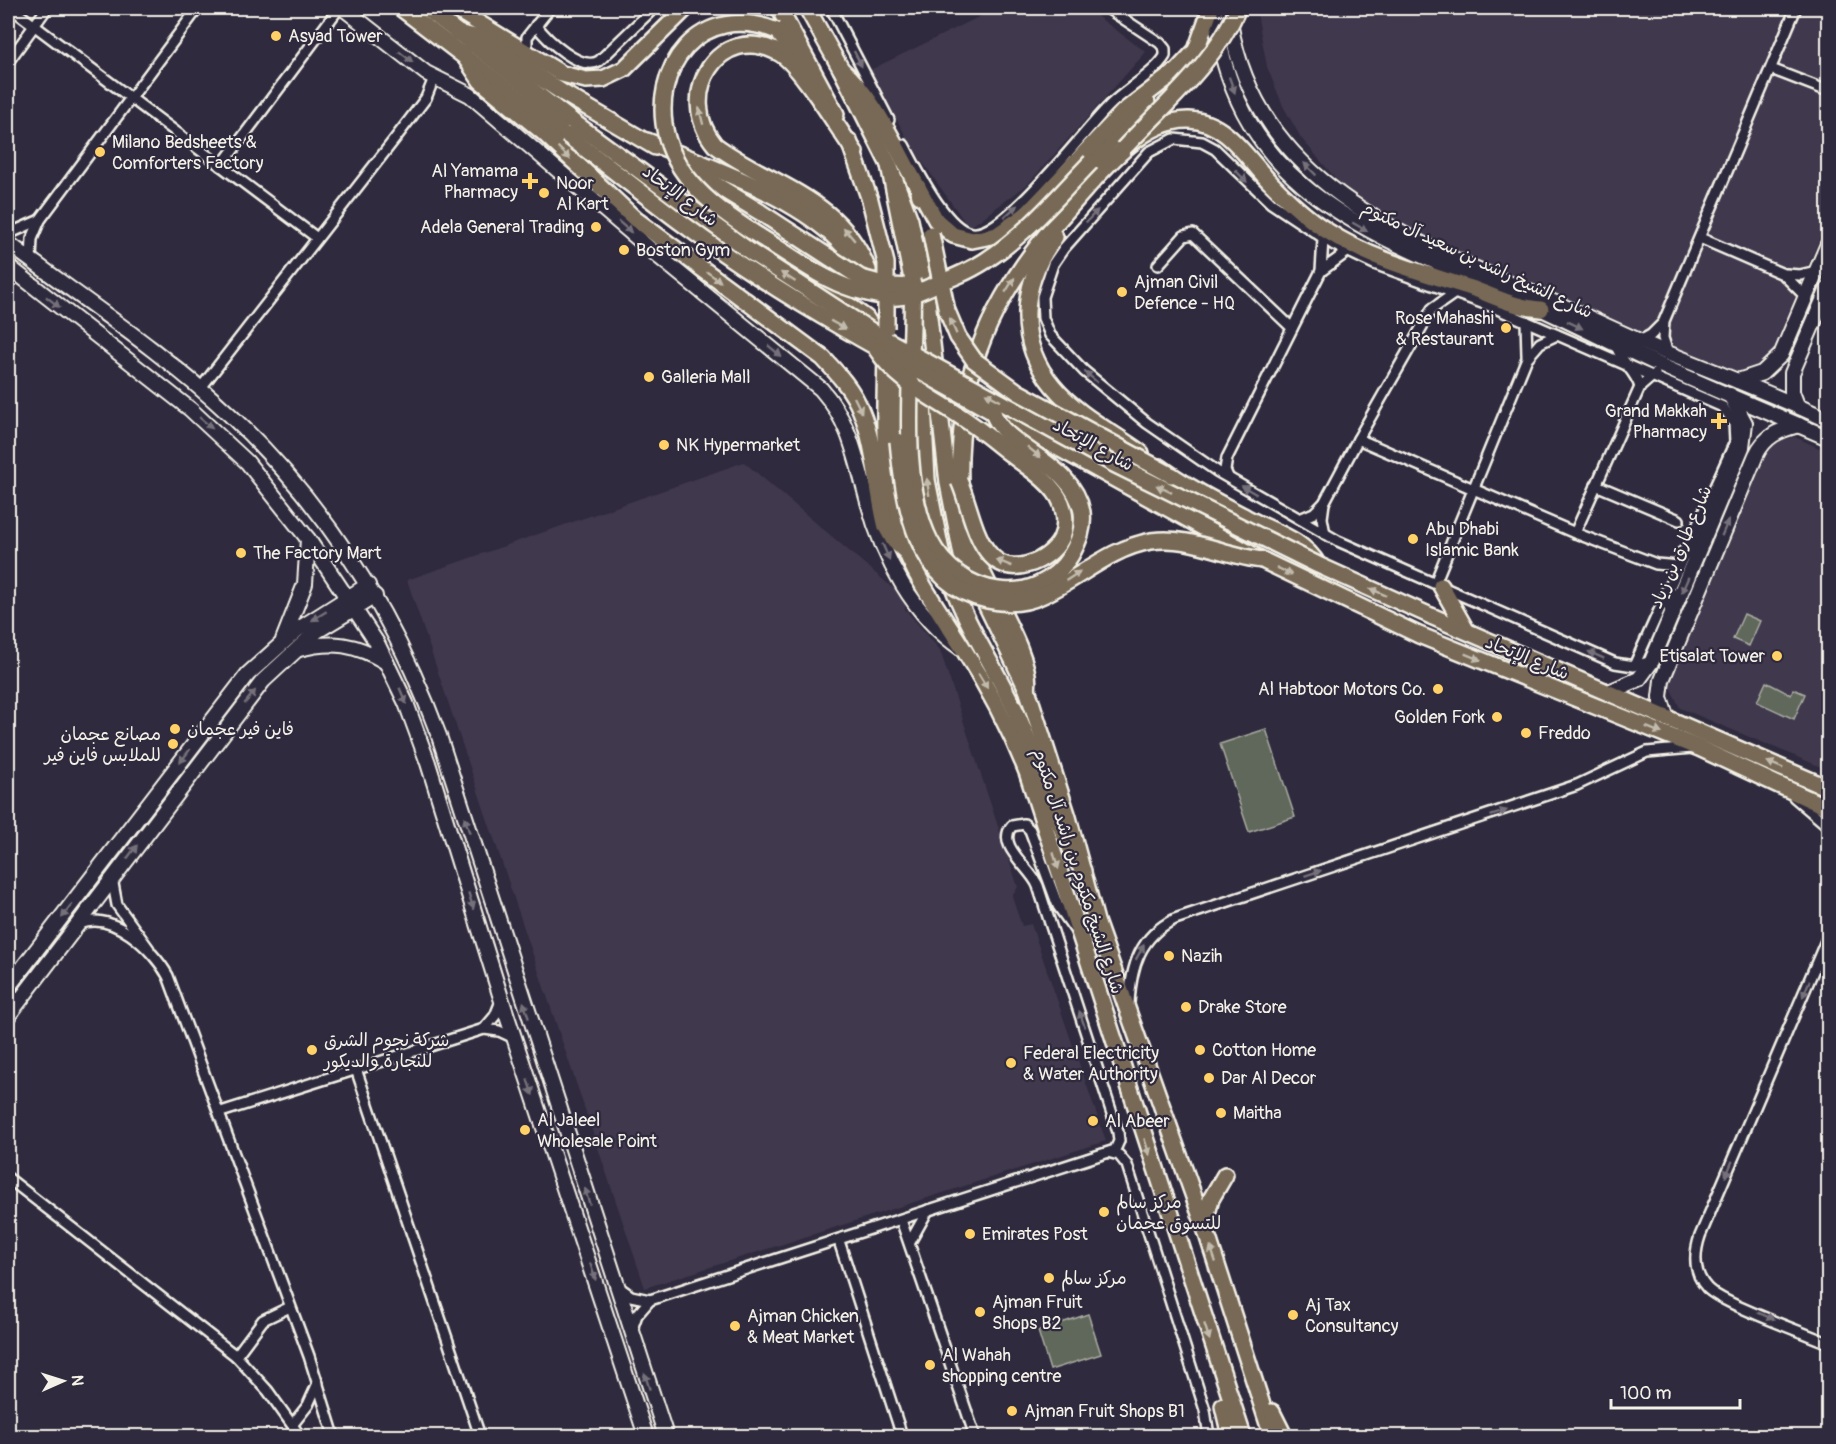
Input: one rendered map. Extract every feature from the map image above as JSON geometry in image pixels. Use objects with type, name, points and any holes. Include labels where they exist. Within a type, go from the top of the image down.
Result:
[{"type":"main road","points":[[341,8],[434,78],[458,87],[470,95],[657,255],[821,389],[837,409],[849,431],[872,518],[900,581],[942,635],[965,651]]},
{"type":"main road","name":"شارع الإتحاد","points":[[401,8],[463,54],[744,248],[993,412],[1262,560],[1419,635],[1699,748],[1828,808]]},
{"type":"main road","name":"شارع الإتحاد","points":[[426,8],[569,128]]},
{"type":"main road","points":[[454,8],[528,55],[570,78],[586,80],[610,76],[624,69],[686,8]]},
{"type":"main road","points":[[779,8],[855,152],[870,200],[886,263],[879,336],[883,360],[901,377],[970,423],[1049,484],[1059,498],[1064,512],[1064,526],[1060,540],[1049,553],[1029,564],[1014,567],[1001,562],[981,544],[959,481]]},
{"type":"main road","points":[[807,8],[842,69],[889,165],[912,279],[911,452],[923,523],[940,557],[959,576],[981,587],[1017,590],[1038,584],[1063,565],[1080,539],[1082,518],[1079,502],[1068,482],[1001,428],[993,412]]},
{"type":"main road","points":[[842,69],[862,90],[936,220],[947,231],[964,239],[979,240],[997,235],[1016,224],[1082,154],[1175,72],[1196,50],[1213,8]]},
{"type":"main road","name":"شارع الشيخ راشد بن سعيد آل مكتوم","points":[[1213,8],[1222,53],[1236,96],[1262,142],[1318,200],[1375,235],[1541,309],[1616,345],[1659,371],[1730,395],[1828,438]]},
{"type":"main road","name":"شارع الشيخ راشد بن سعيد آل مكتوم","points":[[1228,8],[1238,54],[1262,109],[1298,157],[1337,194],[1405,237],[1640,341],[1797,405],[1828,420]]},
{"type":"main road","points":[[1027,689],[1026,665],[972,552],[964,525],[959,481],[965,403],[971,372],[981,340],[1006,291],[1026,259],[1092,182],[1208,58],[1227,32],[1238,8]]},
{"type":"main road","points":[[829,100],[795,51],[777,31],[760,23],[740,18],[722,18],[690,35],[674,57],[666,83],[663,105],[667,140],[678,166],[688,179],[713,203],[770,242],[852,289],[897,297],[914,294],[966,272],[999,252],[1023,232],[1082,154]]},
{"type":"main road","points":[[457,33],[470,33],[480,38],[562,93],[647,141],[861,278],[890,286],[930,287]]},
{"type":"main road","points":[[855,152],[801,75],[776,51],[755,46],[732,49],[715,60],[702,78],[698,112],[707,136],[730,156],[802,196],[839,222],[858,245],[872,287],[919,385],[932,517],[953,587],[1017,714],[1062,832],[1083,871]]},
{"type":"main road","points":[[463,54],[481,81],[544,133],[635,219],[823,358],[834,369],[850,390],[862,413],[886,527],[894,541],[906,552]]},
{"type":"main road","points":[[1123,149],[1175,122],[1189,120],[1213,126],[1230,138],[1270,183],[1304,214],[1348,248],[1388,261],[1430,279],[1518,306],[1541,309]]},
{"type":"main road","points":[[647,141],[714,169],[808,215],[841,244],[872,287]]},
{"type":"main road","name":"شارع الشيخ مكتوم بن راشد آل مكتوم","points":[[889,165],[910,220],[919,255],[927,300],[948,483],[962,555],[1027,689],[1096,921],[1204,1225],[1259,1389],[1272,1437]]},
{"type":"main road","points":[[1092,182],[1039,263],[1028,294],[1029,338],[1044,374],[1076,407],[1171,475]]},
{"type":"main road","points":[[918,187],[931,234],[947,311],[958,337],[974,360],[1018,392],[1296,542],[1311,554],[1318,565]]},
{"type":"main road","points":[[770,242],[784,258],[866,318],[879,336],[897,372],[898,441],[904,499],[918,540],[942,577],[958,590],[978,598],[1011,603],[1039,597],[1107,556],[1152,541],[1196,543],[1239,557],[1262,560]]},
{"type":"main road","points":[[8,243],[200,388],[247,432],[291,479],[328,525],[372,591],[409,662],[439,736],[666,1437]]},
{"type":"main road","points":[[1738,381],[1762,373],[1775,362],[1798,318],[1828,244]]},
{"type":"main road","points":[[8,266],[210,426],[268,485],[351,603],[387,663],[428,763],[502,1001],[646,1437]]},
{"type":"main road","points":[[1797,405],[1792,392],[1792,373],[1828,289]]},
{"type":"main road","points":[[1798,318],[1804,324],[1813,324]]},
{"type":"main road","name":"شارع الإتحاد","points":[[879,336],[1112,463],[1318,565],[1828,788]]},
{"type":"main road","name":"شارع الشيخ مكتوم بن راشد آل مكتوم","points":[[879,336],[886,465],[891,504],[906,552],[918,578],[965,651],[1014,738],[1040,807],[1242,1437]]},
{"type":"main road","name":"شارع طارق بن زياد","points":[[1609,692],[1622,689],[1639,679],[1652,662],[1738,455],[1744,439],[1744,423],[1730,395]]},
{"type":"main road","name":"شارع طارق بن زياد","points":[[1667,719],[1660,688],[1752,465],[1767,438],[1776,432],[1799,425]]},
{"type":"main road","points":[[1738,455],[1747,457],[1752,465]]},
{"type":"main road","points":[[282,642],[299,605],[305,584],[308,539]]},
{"type":"main road","points":[[1681,560],[1702,543]]},
{"type":"main road","points":[[1438,584],[1466,630]]},
{"type":"main road","points":[[1670,586],[1672,614]]},
{"type":"main road","points":[[8,987],[237,687],[282,642],[372,591]]},
{"type":"main road","points":[[8,1016],[251,695],[294,651],[351,603]]},
{"type":"main road","points":[[294,651],[323,643],[339,643],[363,649],[387,663]]},
{"type":"main road","points":[[1659,646],[1663,653],[1673,652]]},
{"type":"main road","points":[[521,1059],[537,1067],[558,1127],[571,1148]]},
{"type":"main road","points":[[1204,1225],[1211,1199],[1225,1174]]},
{"type":"main road","points":[[1219,1370],[1228,1433]]},
{"type":"main road","points":[[1259,1389],[1284,1437]]},
{"type":"street","points":[[11,8],[317,238]]},
{"type":"street","points":[[8,62],[47,8]]},
{"type":"street","points":[[31,260],[32,239],[40,220],[198,8]]},
{"type":"street","points":[[329,8],[329,23]]},
{"type":"street","points":[[221,166],[341,8]]},
{"type":"street","points":[[528,55],[526,41],[550,8]]},
{"type":"street","points":[[536,25],[550,41],[581,62],[590,64],[599,61],[654,8]]},
{"type":"street","points":[[831,8],[926,184],[963,230],[978,234],[992,228],[1042,182],[1082,154],[1112,103],[1165,56],[1165,49],[1160,43],[1107,8]]},
{"type":"street","points":[[1640,341],[1651,335],[1664,321],[1796,8]]},
{"type":"street","points":[[1771,69],[1828,91]]},
{"type":"street","points":[[200,388],[426,98],[434,78]]},
{"type":"street","points":[[1228,477],[1225,470],[1227,458],[1321,271],[1348,248],[1323,239],[1271,204],[1215,149],[1202,142],[1174,139],[1149,152],[1064,248],[1053,264],[1041,297],[1043,318],[1050,335],[1113,396],[1206,464],[1228,477],[1300,519],[1325,534],[1615,663],[1634,666],[1652,662]]},
{"type":"street","points":[[8,234],[40,220]]},
{"type":"street","points":[[1158,265],[1184,236],[1193,234],[1292,328]]},
{"type":"street","points":[[1700,238],[1783,274],[1800,276],[1817,271]]},
{"type":"street","points":[[1321,271],[1323,239]]},
{"type":"street","points":[[1783,274],[1806,297]]},
{"type":"street","points":[[1430,279],[1455,293],[1626,365],[1659,371],[1723,407],[1730,414],[1736,432],[1732,450],[1634,666]]},
{"type":"street","points":[[1430,279],[1432,309]]},
{"type":"street","points":[[1300,519],[1314,513],[1324,503],[1432,309],[1455,293]]},
{"type":"street","points":[[1526,321],[1527,358]]},
{"type":"street","points":[[1664,321],[1663,338],[1668,353]]},
{"type":"street","points":[[1438,584],[1472,488],[1527,358],[1540,343],[1557,335]]},
{"type":"street","points":[[1616,345],[1640,387]]},
{"type":"street","points":[[1575,533],[1640,387],[1659,371]]},
{"type":"street","points":[[1358,439],[1575,533],[1656,564],[1681,560]]},
{"type":"street","points":[[1206,464],[1227,458]]},
{"type":"street","points":[[1596,485],[1679,520]]},
{"type":"street","points":[[1324,503],[1322,518],[1325,534]]},
{"type":"street","points":[[1656,564],[1670,586]]},
{"type":"street","points":[[1128,1009],[1131,975],[1140,950],[1157,930],[1175,919],[1577,785],[1634,756],[1660,750],[1699,748]]},
{"type":"street","points":[[1783,788],[1828,826]]},
{"type":"street","points":[[1079,934],[1065,920],[1058,906],[1030,830],[1020,823],[1012,825],[1007,833],[1007,843],[1031,873],[1038,886],[1118,1132],[1119,1141],[1111,1153]]},
{"type":"street","points":[[112,878],[112,892],[117,905],[144,939],[151,954],[171,982],[318,1383],[334,1437]]},
{"type":"street","points":[[75,927],[87,921],[108,922],[151,954]]},
{"type":"street","points":[[1828,936],[1700,1236],[1695,1258],[1701,1280],[1718,1296],[1828,1343]]},
{"type":"street","points":[[484,1029],[495,1016],[502,1001]]},
{"type":"street","points":[[220,1112],[484,1029],[500,1031],[514,1038]]},
{"type":"street","points":[[356,1069],[480,1437]]},
{"type":"street","points":[[616,1285],[632,1296],[650,1300],[1111,1153],[1119,1155],[1127,1165],[1204,1410],[1209,1437]]},
{"type":"street","points":[[8,1178],[236,1356],[260,1381],[293,1424],[300,1437]]},
{"type":"street","points":[[910,1242],[928,1210]]},
{"type":"street","points":[[901,1220],[975,1437]]},
{"type":"street","points":[[839,1241],[902,1437]]},
{"type":"street","points":[[632,1333],[637,1315],[650,1300]]},
{"type":"street","points":[[236,1356],[263,1320],[290,1307]]},
{"type":"street","points":[[293,1424],[309,1405],[318,1383]]},
{"type":"shaded area","points":[[997,8],[1086,8],[1146,52],[1027,185],[969,228],[911,146],[870,70]]},
{"type":"shaded area","points":[[1256,8],[1828,8],[1828,218],[1768,362],[1751,371],[1733,373],[1710,367],[1439,249],[1347,192],[1301,138],[1283,106],[1267,67]]},
{"type":"shaded area","points":[[1795,437],[1828,452],[1828,770],[1680,708],[1668,683],[1768,442]]},
{"type":"shaded area","points":[[744,462],[906,599],[905,609],[940,650],[1018,887],[1012,897],[1022,926],[1031,924],[1106,1141],[645,1288],[407,580]]},
{"type":"shaded area","points":[[1744,614],[1760,621],[1749,646],[1733,639]]},
{"type":"shaded area","points":[[1766,682],[1791,695],[1793,689],[1805,694],[1794,719],[1757,702]]},
{"type":"shaded area","points":[[1266,729],[1295,817],[1249,832],[1220,744]]},
{"type":"shaded area","points":[[1088,1314],[1101,1354],[1050,1370],[1038,1331]]},
{"type":"place","name":"Asyad Tower","points":[[276,36]]},
{"type":"place","name":"Milano Bedsheets & Comforters Factory","points":[[100,152]]},
{"type":"place","name":"Al Yamama Pharmacy","points":[[530,181]]},
{"type":"place","name":"Noor Al Kart","points":[[544,193]]},
{"type":"place","name":"Adela General Trading","points":[[596,227]]},
{"type":"place","name":"Boston Gym","points":[[624,250]]},
{"type":"place","name":"Ajman Civil Defence - HQ","points":[[1122,292]]},
{"type":"place","name":"Rose Mahashi & Restaurant","points":[[1506,328]]},
{"type":"place","name":"Galleria Mall","points":[[649,377]]},
{"type":"place","name":"Grand Makkah Pharmacy","points":[[1719,421]]},
{"type":"place","name":"NK Hypermarket","points":[[664,445]]},
{"type":"place","name":"Abu Dhabi Islamic Bank","points":[[1413,539]]},
{"type":"place","name":"The Factory Mart","points":[[241,553]]},
{"type":"place","name":"Etisalat Tower","points":[[1777,656]]},
{"type":"place","name":"Al Habtoor Motors Co.","points":[[1438,689]]},
{"type":"place","name":"Golden Fork","points":[[1497,717]]},
{"type":"place","name":"فاين فير عجمان","points":[[175,729]]},
{"type":"place","name":"Freddo","points":[[1526,733]]},
{"type":"place","name":"مصانع عجمان للملابس فاين فير","points":[[173,744]]},
{"type":"place","name":"Nazih","points":[[1169,956]]},
{"type":"place","name":"Drake Store","points":[[1186,1007]]},
{"type":"place","name":"شركة نجوم الشرق للنجارة والديكور","points":[[312,1050]]},
{"type":"place","name":"Cotton Home","points":[[1200,1050]]},
{"type":"place","name":"Federal Electricity & Water Authority","points":[[1011,1063]]},
{"type":"place","name":"Dar Al Decor","points":[[1209,1078]]},
{"type":"place","name":"Maitha","points":[[1221,1113]]},
{"type":"place","name":"Al Abeer","points":[[1093,1121]]},
{"type":"place","name":"Al Jaleel Wholesale Point","points":[[525,1130]]},
{"type":"place","name":"مركز سالم للتسوق عجمان","points":[[1104,1212]]},
{"type":"place","name":"Emirates Post","points":[[970,1234]]},
{"type":"place","name":"مركز سالم","points":[[1049,1278]]},
{"type":"place","name":"Ajman Fruit Shops B2","points":[[980,1312]]},
{"type":"place","name":"Aj Tax Consultancy","points":[[1293,1315]]},
{"type":"place","name":"Ajman Chicken & Meat Market","points":[[735,1326]]},
{"type":"place","name":"Al Wahah shopping centre","points":[[930,1365]]},
{"type":"place","name":"Ajman Fruit Shops B1","points":[[1012,1411]]}]
